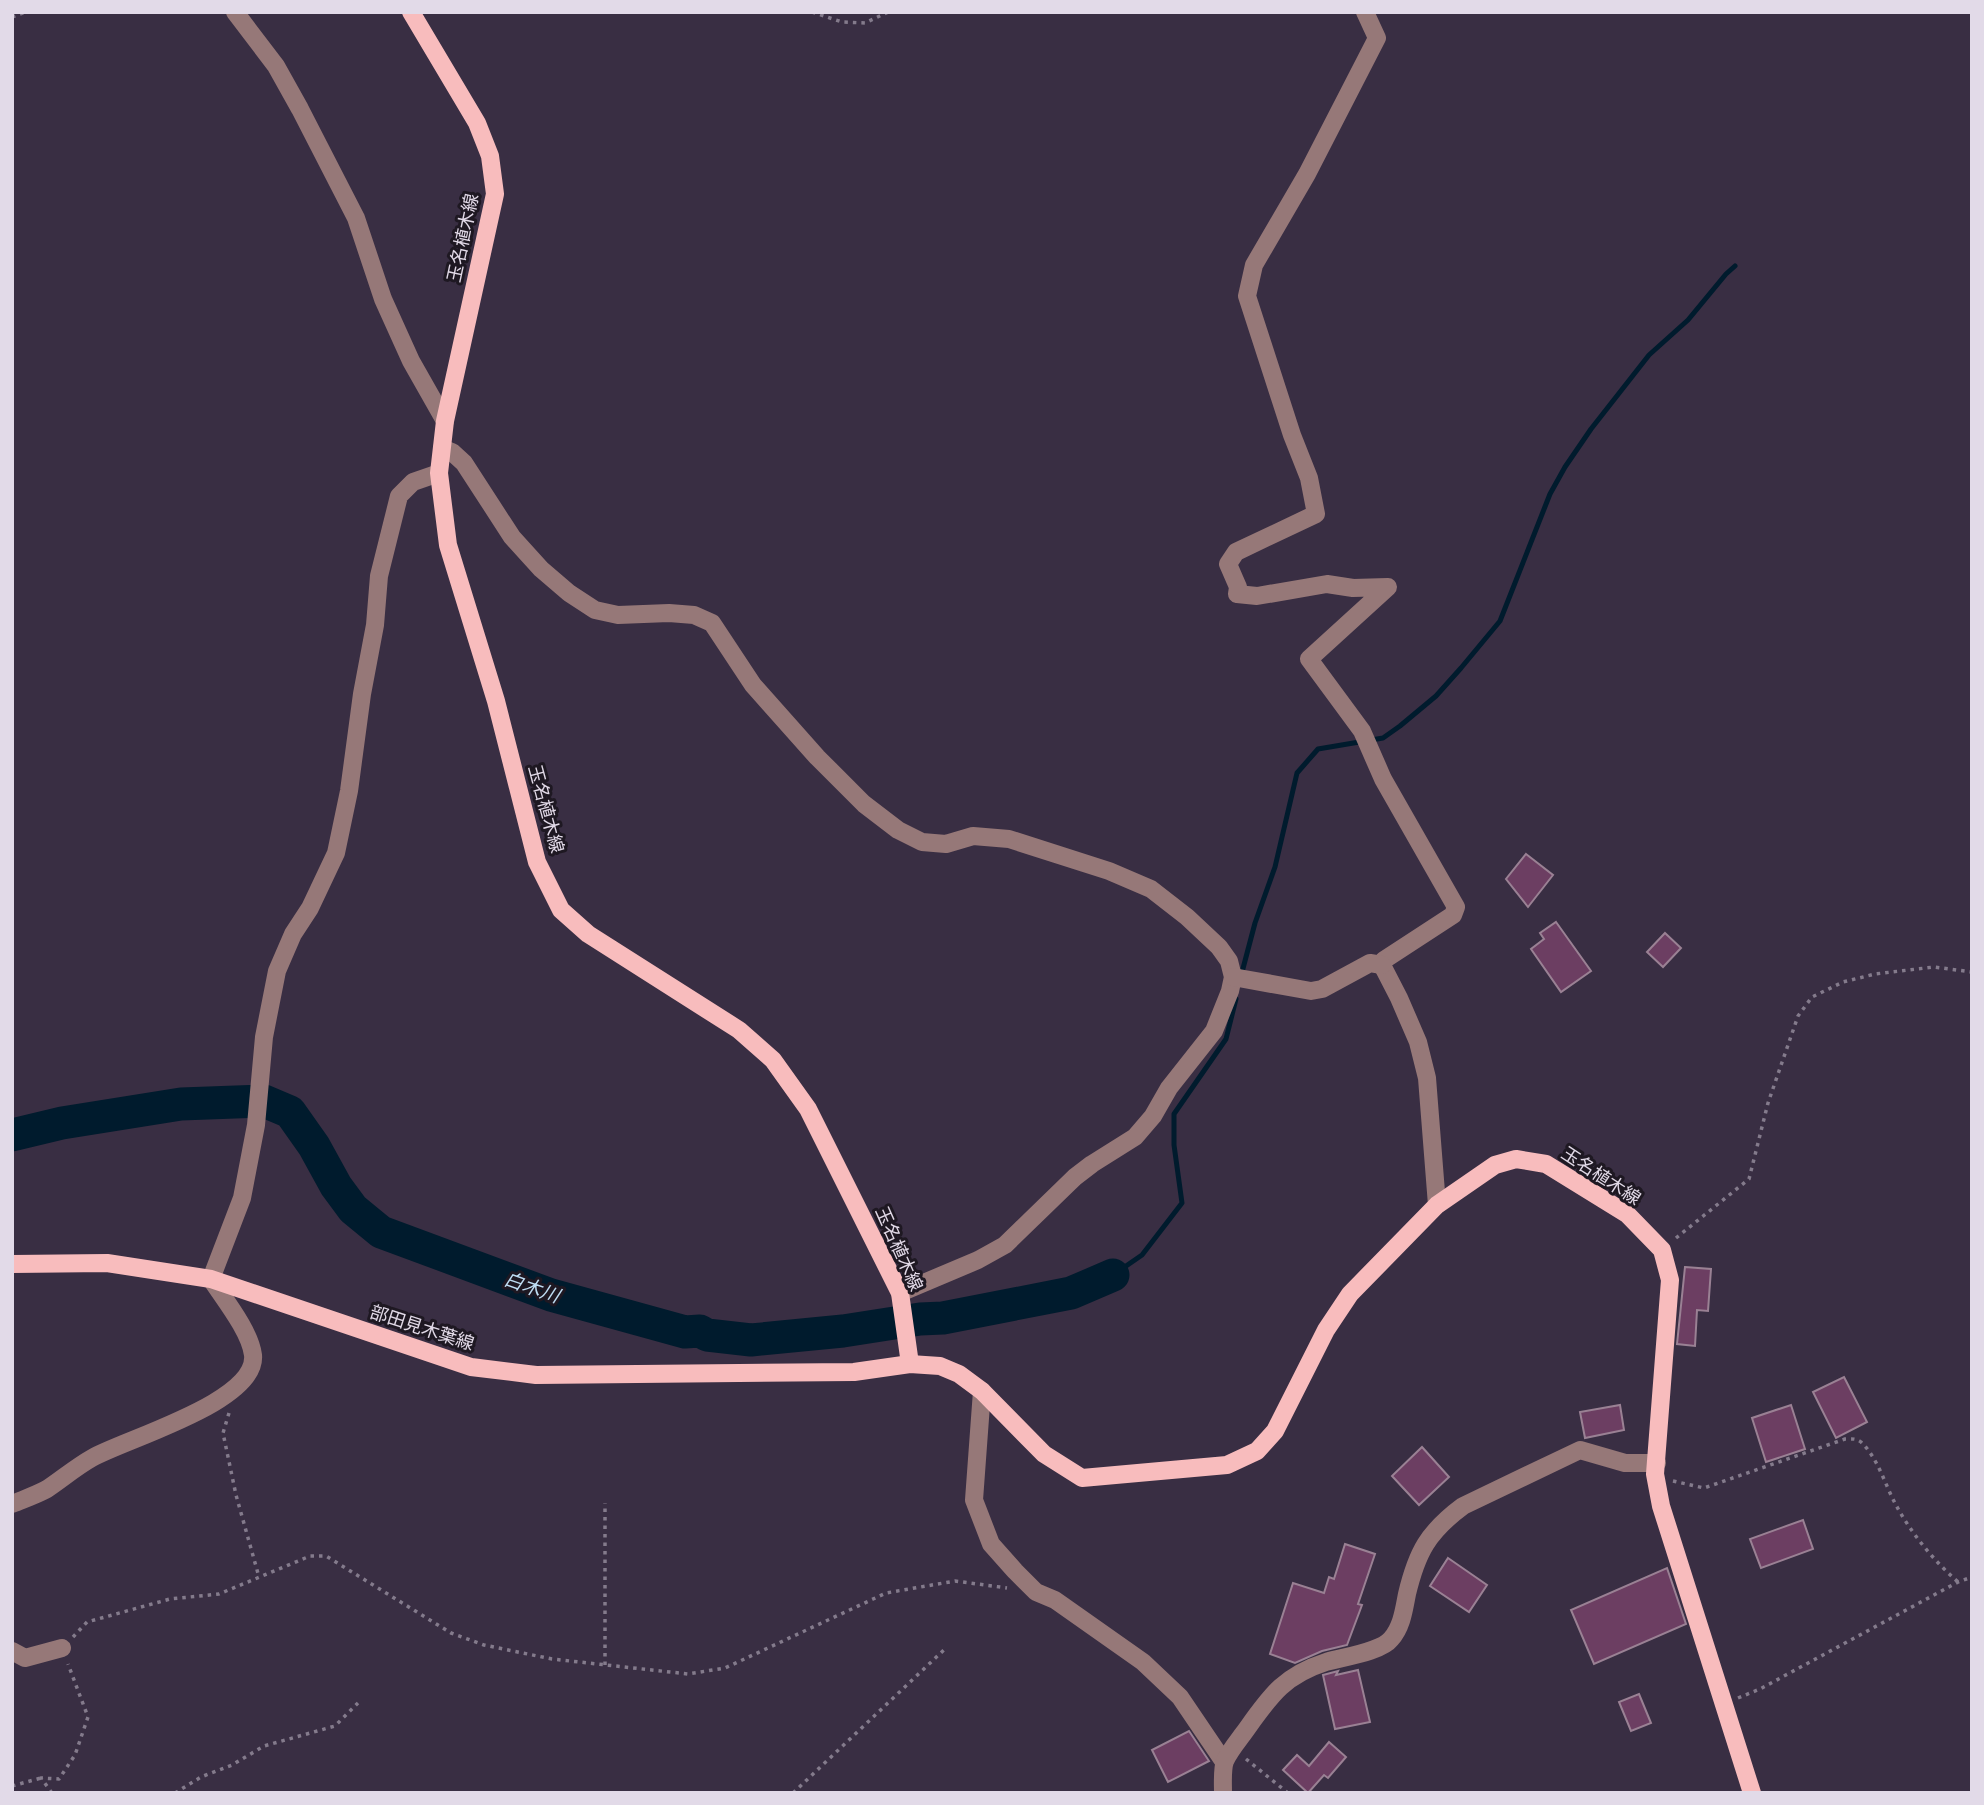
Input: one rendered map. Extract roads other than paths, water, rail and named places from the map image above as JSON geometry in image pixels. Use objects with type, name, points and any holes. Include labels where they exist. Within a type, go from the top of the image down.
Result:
[{"type":"main road","name":"玉名植木線","points":[[411,12],[477,123],[490,156],[495,194],[445,421],[439,473],[448,545],[496,701],[537,862],[561,910],[588,934],[739,1030],[773,1060],[808,1108],[901,1299],[910,1364],[940,1366],[959,1374],[982,1391],[1044,1454],[1082,1478],[1227,1465],[1257,1451],[1275,1431],[1326,1331],[1350,1294],[1437,1205],[1495,1165],[1516,1159],[1546,1164],[1627,1214],[1662,1250],[1670,1280],[1656,1469]]},
{"type":"main road","name":"部田見木葉線","points":[[12,1264],[107,1263],[211,1279],[471,1367],[550,1374],[854,1372],[910,1364]]},
{"type":"main road","points":[[1656,1469],[1664,1518],[1752,1793]]},
{"type":"street","points":[[235,12],[276,66],[307,121],[356,218],[383,299],[411,361],[445,421]]},
{"type":"street","points":[[1365,12],[1377,38],[1307,174],[1254,265],[1247,296],[1292,435],[1309,478],[1316,514],[1236,552],[1228,565],[1238,587],[1237,594],[1257,596],[1327,584],[1353,588],[1388,587],[1309,659],[1366,739],[1383,779],[1456,907],[1453,915],[1384,960],[1382,965]]},
{"type":"street","points":[[442,448],[452,452],[464,463],[512,537],[541,569],[569,593],[595,610],[618,615],[669,612],[694,615],[712,623],[753,685],[817,757],[864,804],[898,830],[922,842],[946,844],[973,836],[1009,839],[1109,871],[1151,889],[1186,917],[1229,961],[1233,977],[1214,1031],[1135,1137],[1075,1178],[1005,1245],[901,1299]]},
{"type":"street","points":[[12,1504],[44,1490],[92,1458],[185,1419],[226,1395],[246,1378],[253,1356],[243,1328],[211,1279],[242,1198],[256,1125],[264,1037],[277,971],[293,934],[310,908],[336,853],[349,791],[379,576],[399,496],[413,482],[439,473]]},
{"type":"street","points":[[1233,977],[1311,991],[1322,989],[1370,963],[1382,965]]},
{"type":"street","points":[[1382,965],[1418,1042],[1427,1078],[1437,1205]]},
{"type":"street","points":[[982,1391],[974,1500],[991,1544],[1037,1591],[1055,1600],[1143,1662],[1180,1697],[1229,1755]]},
{"type":"street","points":[[1223,1793],[1229,1755],[1277,1689],[1299,1672],[1377,1648],[1390,1641],[1400,1626],[1411,1577],[1420,1552],[1430,1535],[1463,1506],[1580,1450],[1656,1469]]},
{"type":"street","points":[[12,1651],[25,1658],[62,1648]]},
{"type":"waterway","points":[[1241,976],[1255,923],[1275,867],[1297,773],[1318,749],[1383,738],[1436,696],[1461,668],[1500,621],[1550,494],[1565,467],[1649,355],[1688,320],[1735,266]]},
{"type":"waterway","points":[[1113,1275],[1142,1255],[1182,1203],[1174,1145],[1174,1114],[1226,1039],[1236,999]]},
{"type":"waterway","name":"白木川","points":[[12,1135],[62,1123],[181,1104],[264,1101],[290,1112],[353,1209],[381,1232],[551,1295],[685,1332],[700,1331],[707,1335],[751,1340],[943,1318],[1071,1293],[1113,1275]]}]
